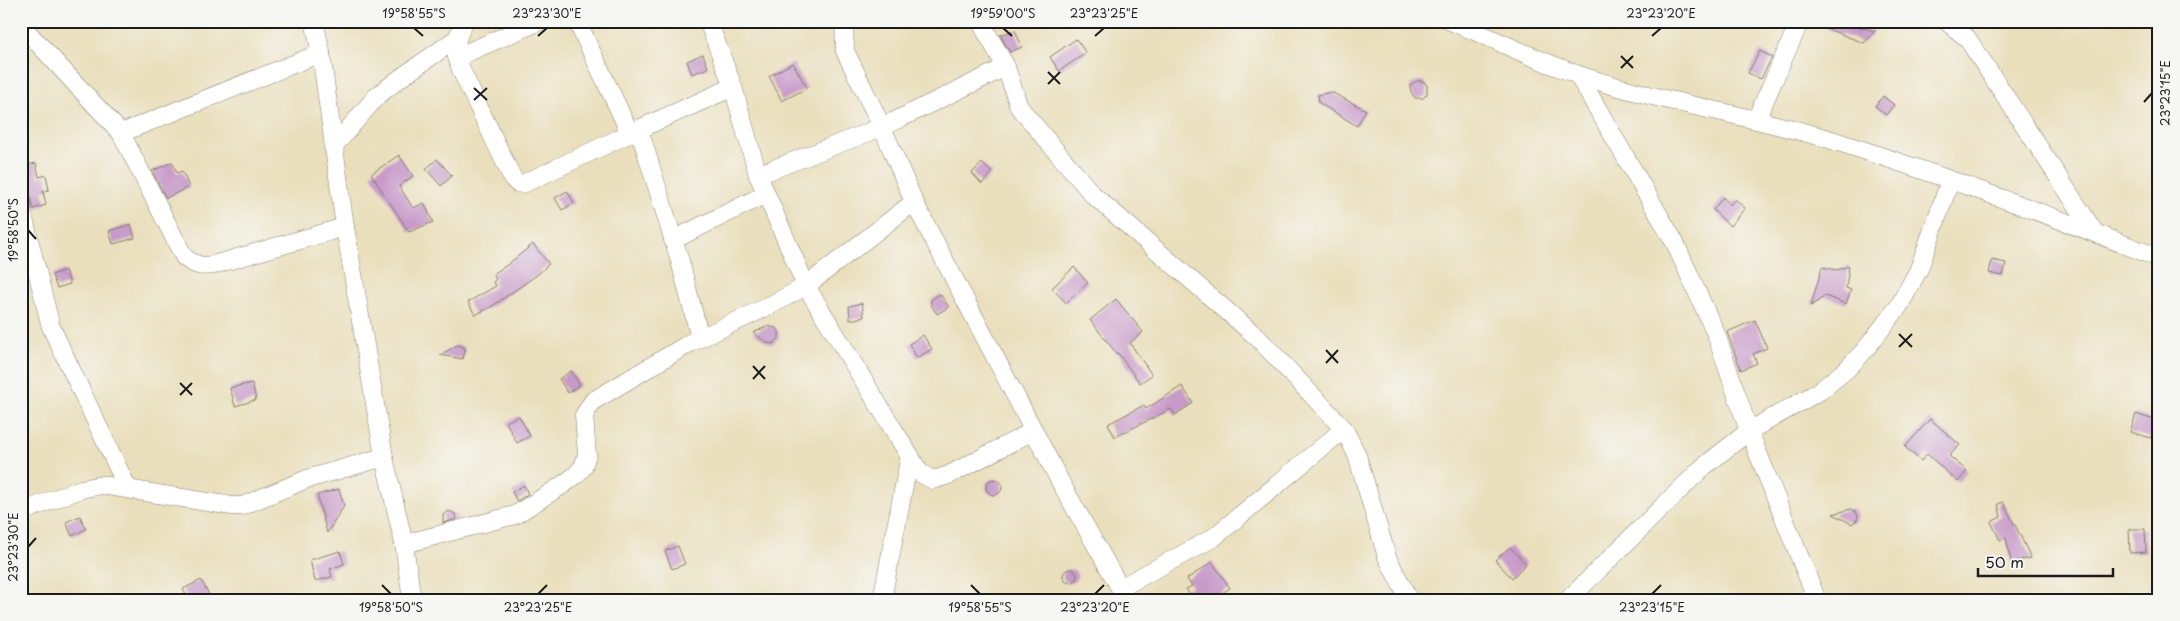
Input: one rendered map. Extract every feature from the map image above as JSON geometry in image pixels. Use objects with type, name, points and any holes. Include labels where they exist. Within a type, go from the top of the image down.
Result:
[{"type":"street","points":[[314,21],[321,53],[344,227],[384,457],[404,544],[412,600]]},
{"type":"street","points":[[333,146],[377,96],[456,38],[465,21]]},
{"type":"street","points":[[457,57],[540,21]]},
{"type":"street","points":[[577,21],[635,131],[674,240],[700,338]]},
{"type":"street","points":[[708,21],[733,87],[758,175],[806,286],[920,473],[933,480],[949,475],[1033,431]]},
{"type":"street","points":[[844,21],[845,51],[882,127],[914,202],[1033,431],[1124,594],[1213,538],[1344,429]]},
{"type":"street","points":[[980,21],[1006,67],[1019,107],[1093,195],[1258,338],[1344,429],[1357,455],[1387,557],[1409,600]]},
{"type":"street","points":[[1450,21],[1578,75],[1658,98],[1756,120],[1834,141],[2095,233],[2159,258]]},
{"type":"street","points":[[1756,120],[1800,21]]},
{"type":"street","points":[[1946,21],[1967,38]]},
{"type":"street","points":[[1961,21],[1967,38],[2095,233]]},
{"type":"street","points":[[21,25],[121,134],[180,248],[191,263],[203,266],[213,265],[344,227]]},
{"type":"street","points":[[456,38],[457,57],[461,70],[513,179],[517,183],[523,184],[733,87]]},
{"type":"street","points":[[121,134],[321,53]]},
{"type":"street","points":[[758,175],[882,127],[1006,67]]},
{"type":"street","points":[[1578,75],[1675,244],[1716,334],[1749,431],[1817,600]]},
{"type":"street","points":[[1568,600],[1702,468],[1749,431],[1820,391],[1847,369],[1865,350],[1899,306],[1919,269],[1950,181]]},
{"type":"street","points":[[674,240],[766,194]]},
{"type":"street","points":[[404,544],[515,515],[561,486],[576,475],[587,456],[584,415],[594,401],[700,338],[769,306],[806,286],[914,202]]},
{"type":"street","points":[[21,208],[51,327],[128,489]]},
{"type":"street","points":[[885,600],[884,589],[910,456]]},
{"type":"street","points":[[21,512],[91,486],[102,485],[242,506],[307,479],[384,457]]},
{"type":"street","points":[[2155,600],[2159,597]]},
{"type":"building","points":[[1827,21],[1835,21],[1875,31],[1864,43],[1825,28]]},
{"type":"building","points":[[1015,30],[1022,47],[1010,52],[1000,35]]},
{"type":"building","points":[[1076,39],[1086,53],[1059,71],[1050,57]]},
{"type":"building","points":[[1760,51],[1772,57],[1761,79],[1748,73]]},
{"type":"building","points":[[703,54],[708,68],[692,74],[687,61]]},
{"type":"building","points":[[793,63],[807,88],[782,101],[769,76]]},
{"type":"building","points":[[1417,81],[1423,81],[1427,85],[1427,94],[1423,98],[1415,98],[1411,92],[1410,85]]},
{"type":"building","points":[[1331,92],[1366,110],[1357,126],[1319,103],[1318,95]]},
{"type":"building","points":[[1883,96],[1894,105],[1886,115],[1875,106]]},
{"type":"building","points":[[399,155],[413,176],[399,186],[413,208],[424,203],[433,222],[409,232],[371,174]]},
{"type":"building","points":[[437,159],[452,176],[441,186],[426,169]]},
{"type":"building","points":[[172,162],[177,173],[182,171],[189,187],[166,198],[152,171]]},
{"type":"building","points":[[36,163],[39,177],[46,175],[49,190],[43,191],[46,205],[33,209],[30,195],[25,196],[21,181],[26,180],[23,166]]},
{"type":"building","points":[[982,163],[992,173],[982,184],[972,173]]},
{"type":"building","points":[[567,191],[574,203],[562,210],[555,198]]},
{"type":"building","points":[[1723,197],[1730,205],[1735,199],[1745,208],[1730,226],[1713,210]]},
{"type":"building","points":[[131,224],[135,238],[113,244],[109,231]]},
{"type":"building","points":[[533,244],[549,264],[537,275],[491,307],[475,315],[468,302],[496,286],[493,282],[496,279],[493,274]]},
{"type":"building","points":[[1992,260],[2006,263],[2003,276],[1989,273]]},
{"type":"building","points":[[1849,266],[1846,288],[1851,290],[1846,304],[1825,296],[1811,306],[1822,267],[1837,270]]},
{"type":"building","points":[[1074,267],[1088,283],[1066,303],[1052,288]]},
{"type":"building","points":[[65,270],[70,284],[57,288],[52,275]]},
{"type":"building","points":[[940,294],[949,307],[937,314],[931,305],[931,300]]},
{"type":"building","points":[[1116,299],[1143,332],[1130,343],[1152,375],[1140,383],[1090,320]]},
{"type":"building","points":[[862,303],[864,317],[850,320],[849,306]]},
{"type":"building","points":[[1755,320],[1767,348],[1753,354],[1757,363],[1741,370],[1727,332]]},
{"type":"building","points":[[768,326],[776,328],[779,332],[779,338],[773,344],[768,343],[753,333]]},
{"type":"building","points":[[923,335],[932,349],[917,358],[909,344]]},
{"type":"building","points":[[457,345],[464,347],[463,359],[440,355]]},
{"type":"building","points":[[571,371],[580,385],[568,393],[559,379]]},
{"type":"building","points":[[252,383],[256,400],[235,406],[230,388]]},
{"type":"building","points":[[1182,386],[1193,403],[1175,415],[1171,409],[1115,437],[1108,424],[1144,405],[1146,409]]},
{"type":"building","points":[[2136,414],[2157,421],[2151,438],[2130,432]]},
{"type":"building","points":[[519,416],[530,436],[517,443],[506,422]]},
{"type":"building","points":[[1930,419],[1960,445],[1949,456],[1967,471],[1958,482],[1927,454],[1921,461],[1905,447]]},
{"type":"building","points":[[994,479],[1000,481],[1002,487],[1000,493],[994,495],[988,493],[986,487],[988,481]]},
{"type":"building","points":[[524,485],[528,494],[517,501],[512,492]]},
{"type":"building","points":[[339,489],[344,506],[327,533],[317,495]]},
{"type":"building","points":[[2003,502],[2031,558],[2011,562],[2006,538],[2000,540],[1991,522],[2001,517],[1998,504]]},
{"type":"building","points":[[1851,509],[1858,516],[1857,520],[1852,524],[1833,514]]},
{"type":"building","points":[[449,511],[455,514],[457,519],[443,523],[443,515]]},
{"type":"building","points":[[80,516],[86,529],[72,536],[66,522]]},
{"type":"building","points":[[2129,529],[2145,529],[2146,552],[2130,553]]},
{"type":"building","points":[[678,546],[685,564],[672,569],[665,551]]},
{"type":"building","points":[[1510,547],[1526,564],[1512,578],[1495,560]]},
{"type":"building","points":[[340,551],[344,564],[330,569],[332,577],[315,581],[310,560]]},
{"type":"building","points":[[1212,562],[1230,588],[1212,600],[1194,600],[1186,589],[1192,586],[1187,579]]},
{"type":"building","points":[[1067,569],[1073,569],[1077,576],[1073,583],[1067,583],[1063,579],[1063,573]]},
{"type":"building","points":[[201,580],[212,600],[188,600],[183,589]]}]
